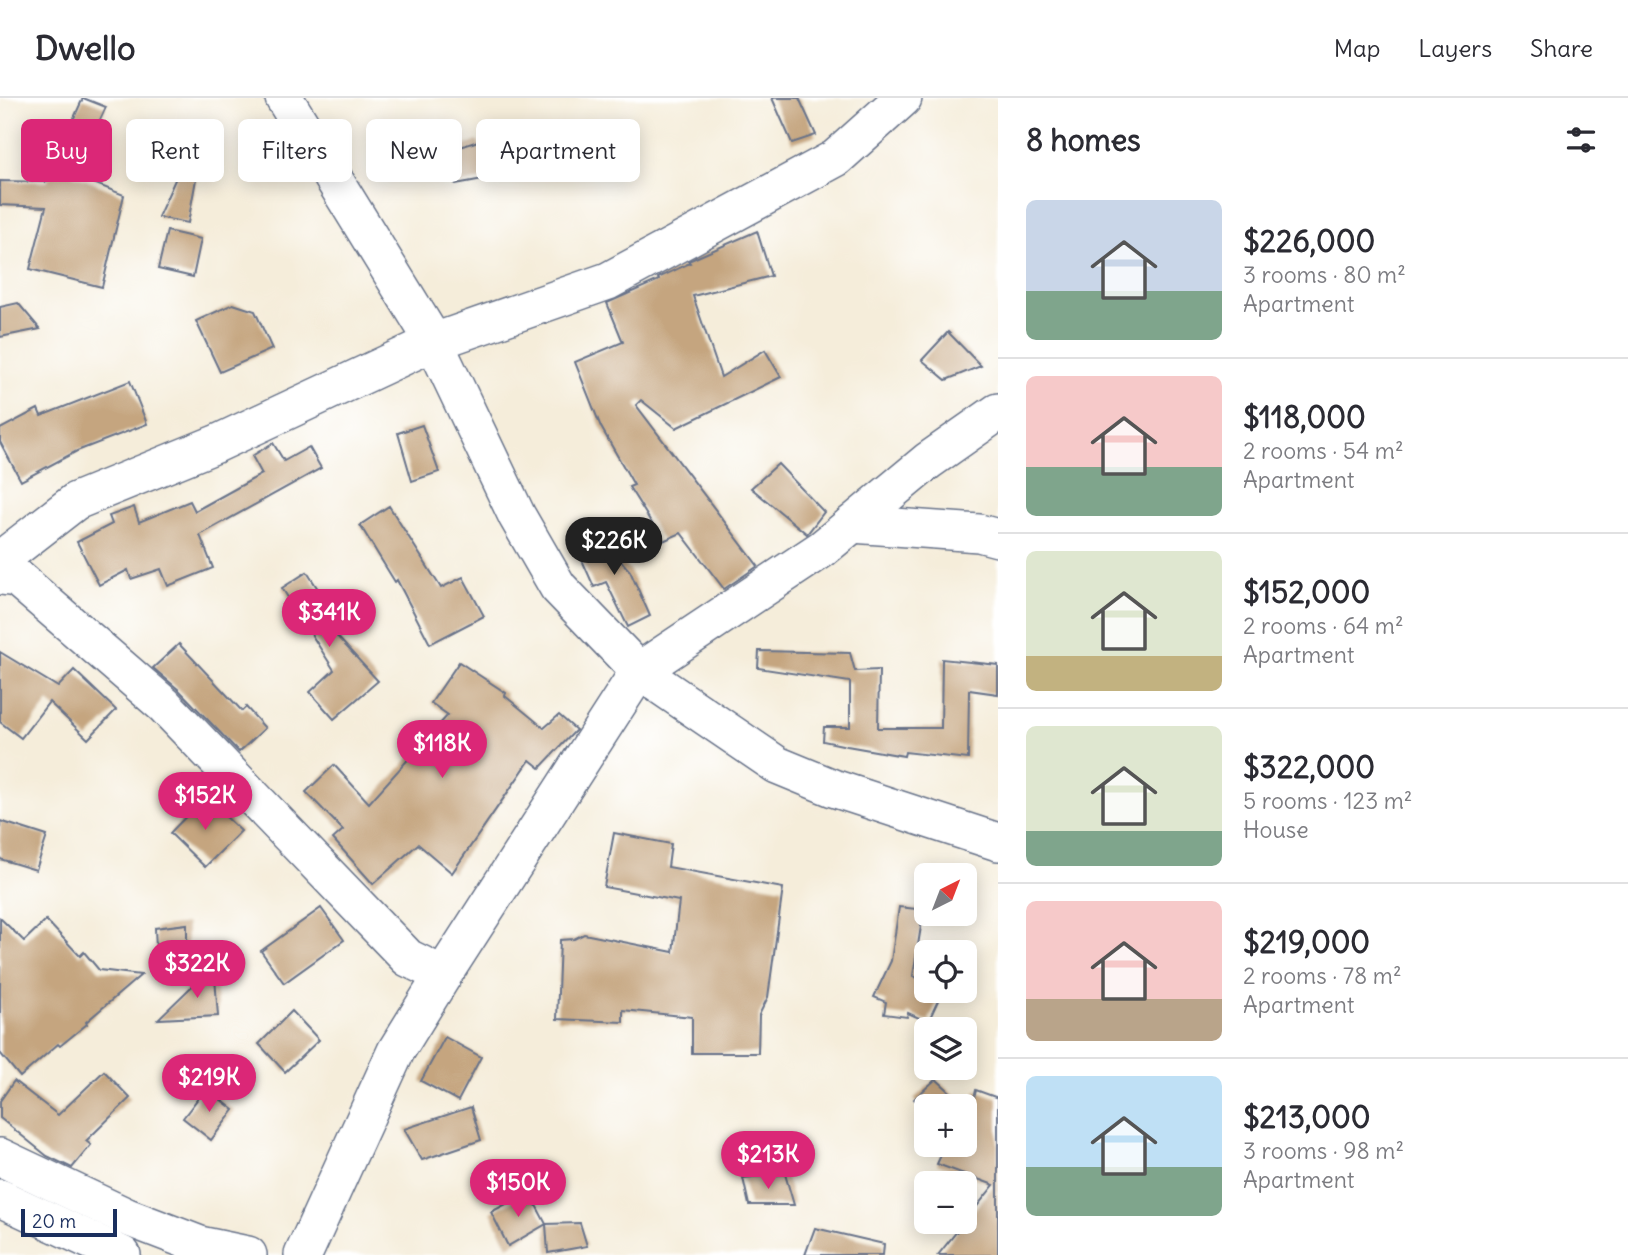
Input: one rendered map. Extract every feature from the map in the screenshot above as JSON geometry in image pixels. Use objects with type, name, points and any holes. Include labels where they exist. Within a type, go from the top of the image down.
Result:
[{"type":"street","points":[[284,98],[434,342],[517,516],[558,587],[639,671],[777,765],[833,788],[998,842]]},
{"type":"street","points":[[0,560],[76,501],[216,444],[434,342],[608,282],[836,158],[903,98]]},
{"type":"street","points":[[303,1255],[396,1051],[639,671],[822,549],[928,461],[998,412]]},
{"type":"street","points":[[852,524],[979,533],[998,538]]},
{"type":"street","points":[[0,576],[18,578],[164,705],[408,958],[443,975]]},
{"type":"street","points":[[0,1157],[127,1217],[200,1245],[248,1255]]},
{"type":"street","points":[[0,1198],[122,1255]]},
{"type":"building","points":[[83,98],[106,107],[100,119],[73,119]]},
{"type":"building","points":[[772,98],[799,98],[816,135],[792,143]]},
{"type":"building","points":[[476,142],[476,180],[456,184],[453,182],[462,182],[462,146]]},
{"type":"building","points":[[0,181],[91,182],[124,195],[102,287],[30,269],[46,207],[0,205]]},
{"type":"building","points":[[174,182],[196,182],[188,223],[158,217]]},
{"type":"building","points":[[167,231],[201,239],[193,277],[158,269]]},
{"type":"building","points":[[757,231],[771,276],[693,296],[721,377],[765,350],[781,377],[676,428],[641,400],[636,405],[758,566],[724,589],[681,533],[663,541],[629,487],[634,485],[601,427],[575,362],[623,342],[607,303],[659,280],[658,278],[690,263],[688,261]]},
{"type":"building","points":[[18,303],[40,329],[0,337],[0,307]]},
{"type":"building","points":[[233,304],[255,311],[272,349],[220,372],[196,321]]},
{"type":"building","points":[[948,332],[981,366],[946,380],[922,360]]},
{"type":"building","points":[[130,381],[147,424],[77,451],[21,481],[0,442],[0,429],[38,409],[41,416]]},
{"type":"building","points":[[422,425],[439,472],[412,481],[398,433]]},
{"type":"building","points":[[273,443],[284,461],[309,447],[321,468],[200,535],[213,568],[168,586],[161,569],[131,579],[128,570],[99,585],[77,542],[112,524],[109,516],[134,507],[139,522],[190,501],[195,511],[262,474],[252,456]]},
{"type":"building","points":[[778,464],[824,512],[807,534],[751,488]]},
{"type":"building","points":[[389,506],[441,588],[463,577],[484,616],[430,644],[397,580],[395,582],[360,525]]},
{"type":"building","points":[[585,521],[630,571],[650,616],[628,627],[606,582],[594,587],[582,560],[593,555],[578,525]]},
{"type":"building","points":[[307,572],[342,626],[333,632],[378,681],[334,719],[310,692],[334,670],[282,588]]},
{"type":"building","points":[[179,644],[242,711],[246,707],[265,728],[239,752],[179,690],[153,668]]},
{"type":"building","points":[[759,651],[850,653],[855,671],[879,670],[878,728],[941,728],[942,659],[998,665],[998,694],[969,690],[968,759],[905,752],[904,756],[847,746],[823,741],[824,727],[850,727],[850,682],[758,668]]},
{"type":"building","points":[[0,652],[58,687],[74,670],[116,710],[88,739],[49,702],[21,738],[0,722]]},
{"type":"building","points":[[459,662],[506,693],[505,696],[544,728],[559,715],[576,730],[540,768],[530,760],[452,873],[418,844],[373,884],[333,839],[343,830],[306,792],[334,765],[369,803],[448,715],[431,703]]},
{"type":"building","points":[[205,797],[241,831],[205,867],[170,833]]},
{"type":"building","points":[[0,821],[47,836],[36,870],[0,859]]},
{"type":"building","points":[[614,833],[671,844],[668,867],[783,888],[768,997],[759,1015],[758,1053],[692,1053],[692,1017],[623,1010],[623,1022],[557,1019],[560,940],[574,939],[584,934],[673,952],[679,901],[604,887]]},
{"type":"building","points":[[899,907],[914,909],[914,926],[921,926],[919,940],[914,940],[914,1003],[937,1003],[930,1017],[917,1017],[908,1013],[907,1017],[884,1014],[886,1002],[874,997],[891,961]]},
{"type":"building","points":[[321,908],[344,940],[284,983],[261,951]]},
{"type":"building","points":[[0,918],[24,941],[46,920],[80,956],[84,952],[99,970],[141,975],[86,1022],[87,1024],[60,1046],[58,1044],[20,1077],[0,1053]]},
{"type":"building","points":[[187,924],[187,944],[157,969],[155,928]]},
{"type":"building","points":[[214,965],[218,1016],[158,1019]]},
{"type":"building","points":[[292,1011],[319,1040],[285,1072],[259,1044]]},
{"type":"building","points":[[445,1037],[481,1057],[458,1101],[421,1081]]},
{"type":"building","points":[[104,1071],[130,1098],[86,1141],[91,1145],[72,1168],[47,1156],[0,1118],[0,1101],[14,1081],[58,1115]]},
{"type":"building","points":[[937,1080],[952,1094],[920,1094]]},
{"type":"building","points":[[206,1088],[234,1110],[211,1140],[183,1118]]},
{"type":"building","points":[[976,1090],[998,1098],[998,1255],[938,1255],[955,1234],[977,1234],[977,1206],[994,1185],[977,1179],[977,1171],[956,1171],[937,1164],[940,1157],[977,1157]]},
{"type":"building","points":[[471,1107],[481,1140],[422,1160],[404,1129]]},
{"type":"building","points":[[785,1174],[794,1205],[749,1205],[743,1178]]},
{"type":"building","points":[[529,1192],[546,1224],[508,1246],[491,1212]]},
{"type":"building","points":[[580,1223],[587,1246],[548,1253],[546,1224]]},
{"type":"building","points":[[815,1228],[884,1244],[883,1255],[805,1255]]}]
